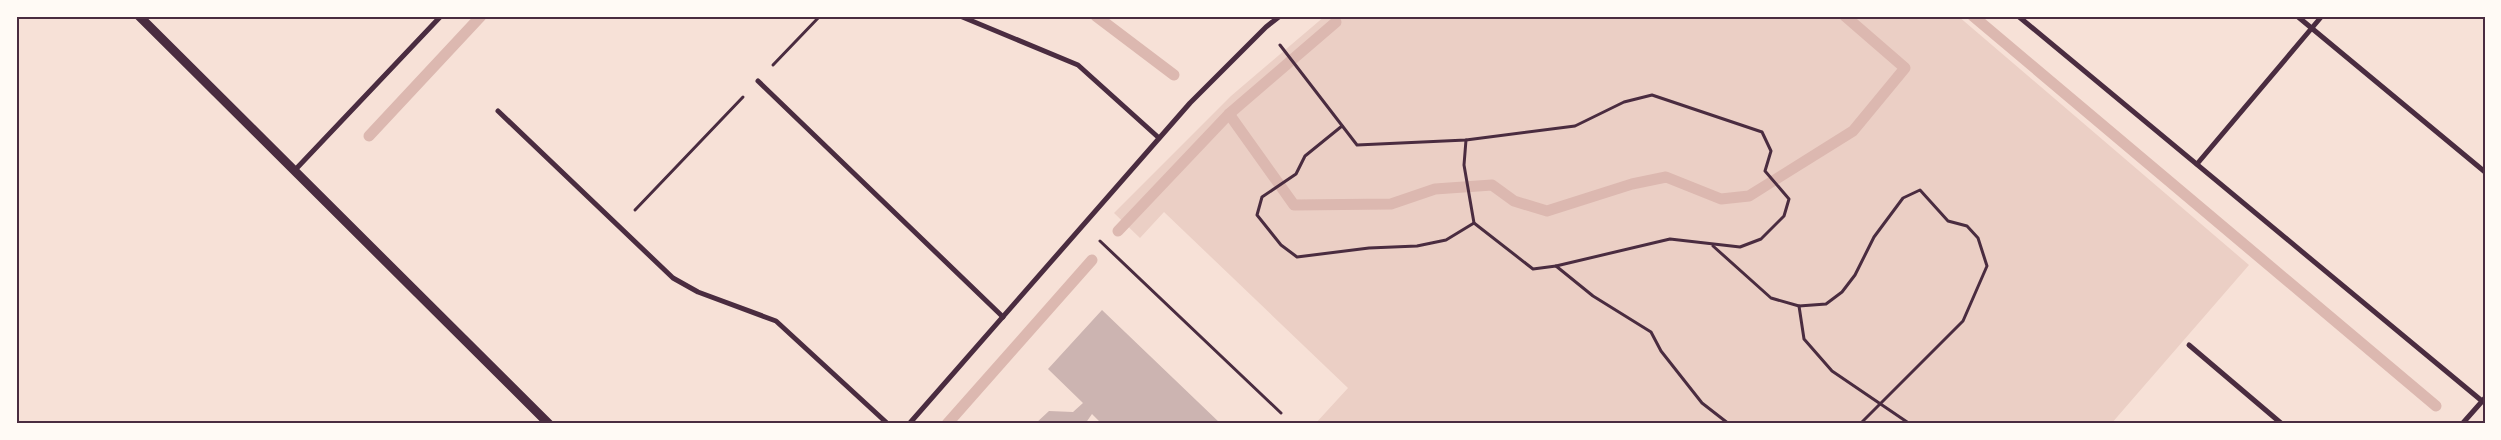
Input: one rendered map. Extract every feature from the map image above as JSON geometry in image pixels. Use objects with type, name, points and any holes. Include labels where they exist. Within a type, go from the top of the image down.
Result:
[{"type":"street","points":[[139,16],[549,424]]},
{"type":"street","points":[[295,170],[441,16]]},
{"type":"street","points":[[960,16],[1078,65],[1160,138]]},
{"type":"street","points":[[909,424],[1190,103],[1266,27],[1280,16]]},
{"type":"street","points":[[2018,16],[2484,399],[2462,424]]},
{"type":"street","points":[[2297,16],[2485,172]]},
{"type":"street","points":[[2197,164],[2322,16]]},
{"type":"street","points":[[758,81],[1003,317]]},
{"type":"street","points":[[498,111],[673,278],[698,292],[776,321],[888,424]]},
{"type":"street","points":[[2189,345],[2282,424]]},
{"type":"path","points":[[619,226],[820,16]]},
{"type":"path","points":[[1282,48],[1358,145],[1466,140],[1575,126],[1624,102],[1652,95],[1762,132],[1771,151],[1765,171],[1789,199],[1784,216],[1761,239],[1740,247],[1670,239],[1556,266],[1533,269],[1474,223],[1465,172],[1466,140]]},
{"type":"path","points":[[1342,126],[1305,156],[1293,176],[1262,196],[1257,215],[1281,245],[1297,257],[1369,248],[1416,246],[1446,240],[1474,223]]},
{"type":"path","points":[[1713,245],[1771,298],[1798,306],[1826,304],[1842,292],[1855,275],[1874,237],[1903,198],[1920,190],[1948,221],[1967,226],[1978,238],[1987,266],[1963,321],[1860,424]]},
{"type":"path","points":[[1083,225],[1281,413]]},
{"type":"path","points":[[1556,266],[1593,296],[1651,332],[1661,351],[1702,403],[1728,424]]},
{"type":"path","points":[[1798,306],[1804,339],[1832,370],[1910,424]]},
{"type":"shaded area","points":[[1325,16],[1958,16],[2249,265],[2111,424],[1315,424],[1348,388],[1164,212],[1140,238],[1114,213],[1231,96]]},
{"type":"building","points":[[1102,310],[1221,424],[1102,424],[1092,414],[1085,424],[1035,424],[1049,411],[1073,412],[1083,403],[1048,369]]},
{"type":"waterway","points":[[369,136],[481,16]]},
{"type":"waterway","points":[[1096,16],[1174,75]]},
{"type":"waterway","points":[[1229,114],[1294,205],[1391,204],[1435,189],[1492,185],[1514,201],[1547,211],[1632,184],[1666,177],[1721,199],[1749,196],[1853,131],[1905,68],[1845,16]]},
{"type":"waterway","points":[[1973,16],[2436,406]]},
{"type":"waterway","points":[[1118,231],[1229,114],[1336,22]]},
{"type":"waterway","points":[[947,424],[1092,260]]}]
